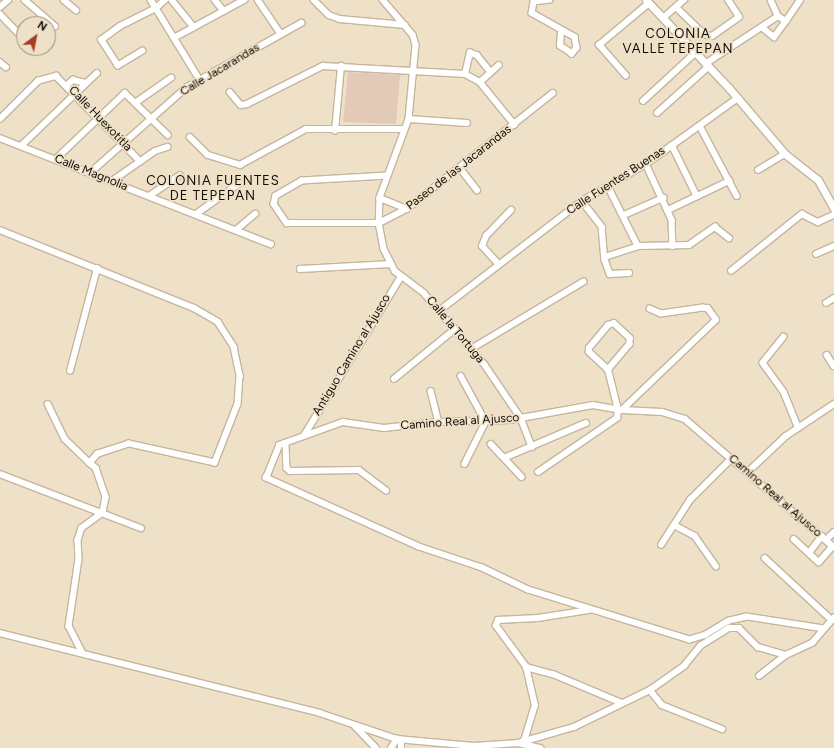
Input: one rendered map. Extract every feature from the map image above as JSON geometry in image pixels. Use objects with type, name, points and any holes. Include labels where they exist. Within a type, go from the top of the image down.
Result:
[{"type":"street","points":[[0,7],[8,0]]},
{"type":"street","points":[[25,0],[43,16]]},
{"type":"street","points":[[64,0],[76,10]]},
{"type":"street","points":[[151,0],[200,80]]},
{"type":"street","points":[[143,50],[118,66],[101,40],[120,26],[156,8],[165,0]]},
{"type":"street","points":[[172,0],[194,26]]},
{"type":"street","points":[[215,0],[224,11]]},
{"type":"street","points":[[174,38],[244,0]]},
{"type":"street","points":[[258,0],[281,34]]},
{"type":"street","points":[[314,0],[329,15],[340,19],[405,25]]},
{"type":"street","name":"Calle la Tortuga","points":[[383,0],[405,25],[416,45],[415,70],[409,119],[380,198],[379,223],[384,249],[390,264],[400,277],[416,285],[472,349],[521,418],[532,447]]},
{"type":"street","points":[[550,0],[534,2],[532,13],[561,31]]},
{"type":"street","points":[[663,18],[684,0]]},
{"type":"street","points":[[676,7],[704,34],[712,36],[739,17],[728,0]]},
{"type":"street","points":[[771,0],[778,16],[786,21]]},
{"type":"street","points":[[762,27],[774,37],[800,0]]},
{"type":"street","points":[[626,76],[599,45],[647,2],[738,98],[785,154],[818,180],[834,209]]},
{"type":"street","points":[[0,14],[16,31]]},
{"type":"street","points":[[657,113],[707,65],[778,16]]},
{"type":"street","name":"Calle Jacarandas","points":[[90,172],[122,142],[200,80],[301,23]]},
{"type":"street","points":[[465,74],[467,56],[473,53],[491,72]]},
{"type":"street","points":[[643,101],[695,53]]},
{"type":"street","points":[[0,62],[6,67]]},
{"type":"street","points":[[480,82],[499,65]]},
{"type":"street","name":"Paseo de las Jacarandas","points":[[230,92],[241,105],[247,104],[310,70],[323,66],[465,74],[480,82],[515,125],[407,209],[379,223]]},
{"type":"street","points":[[335,130],[340,66]]},
{"type":"street","points":[[21,146],[97,73]]},
{"type":"street","name":"Calle Huexotitla","points":[[0,119],[38,81],[59,77],[140,161]]},
{"type":"street","points":[[135,102],[171,78]]},
{"type":"street","points":[[67,85],[73,80],[86,83]]},
{"type":"street","points":[[56,159],[123,94],[127,94],[168,135]]},
{"type":"street","points":[[515,125],[553,94]]},
{"type":"street","name":"Calle Fuentes Buenas","points":[[439,311],[582,201],[609,188],[646,164],[738,98]]},
{"type":"street","points":[[409,119],[467,123]]},
{"type":"street","points":[[700,126],[737,196]]},
{"type":"street","points":[[190,137],[208,155],[240,165],[293,133],[306,129],[404,130]]},
{"type":"street","name":"Calle Magnolia","points":[[0,138],[271,244]]},
{"type":"street","points":[[672,145],[697,196]]},
{"type":"street","points":[[112,181],[140,161],[167,147]]},
{"type":"street","points":[[758,170],[785,154]]},
{"type":"street","points":[[646,164],[668,210],[673,246]]},
{"type":"street","points":[[460,168],[477,190]]},
{"type":"street","points":[[149,196],[180,174]]},
{"type":"street","points":[[379,223],[287,223],[279,215],[274,200],[285,190],[313,178],[387,176]]},
{"type":"street","points":[[668,210],[729,181]]},
{"type":"street","points":[[196,214],[237,185]]},
{"type":"street","points":[[609,188],[624,215],[638,246]]},
{"type":"street","points":[[380,198],[407,209]]},
{"type":"street","points":[[624,215],[663,198]]},
{"type":"street","points":[[582,201],[602,227],[605,257],[610,274],[629,273]]},
{"type":"street","points":[[499,265],[482,246],[486,236],[511,210]]},
{"type":"street","points":[[236,230],[254,214]]},
{"type":"street","points":[[731,271],[802,214],[818,222],[834,215]]},
{"type":"street","points":[[605,257],[638,246],[688,245],[715,227],[729,238]]},
{"type":"street","points":[[0,230],[194,308],[218,322],[234,347],[240,376],[238,404],[215,462],[129,444],[98,454],[90,463]]},
{"type":"street","points":[[816,254],[834,246]]},
{"type":"street","points":[[300,269],[390,264]]},
{"type":"street","points":[[70,371],[97,269]]},
{"type":"street","name":"Antiguo Camino al Ajusco","points":[[305,435],[400,277]]},
{"type":"street","points":[[472,349],[583,282]]},
{"type":"street","points":[[826,302],[834,298]]},
{"type":"street","points":[[538,472],[617,418],[620,410],[716,320],[708,309],[703,308],[661,314],[650,309]]},
{"type":"street","points":[[608,370],[630,344],[630,338],[614,323],[608,325],[589,348],[589,352],[608,370],[620,410]]},
{"type":"street","points":[[394,379],[455,330]]},
{"type":"street","points":[[784,337],[763,363],[784,392],[798,426]]},
{"type":"street","points":[[826,355],[834,366]]},
{"type":"street","points":[[461,376],[486,422],[465,464]]},
{"type":"street","points":[[431,391],[439,422]]},
{"type":"street","points":[[48,404],[65,439],[96,468],[106,497],[103,513],[82,528],[78,540],[79,559],[69,626],[83,653]]},
{"type":"street","points":[[748,472],[798,426],[834,404]]},
{"type":"street","name":"Camino Real al Ajusco","points":[[591,610],[528,590],[482,568],[419,547],[266,478],[279,445],[343,422],[384,428],[439,422],[486,422],[521,418],[576,406],[594,405],[620,410],[677,415],[732,458],[834,547]]},
{"type":"street","points":[[504,458],[586,423]]},
{"type":"street","points":[[286,443],[286,468],[290,471],[359,470],[386,490]]},
{"type":"street","points":[[491,444],[522,477]]},
{"type":"street","points":[[661,545],[690,500],[732,458]]},
{"type":"street","points":[[0,474],[141,528]]},
{"type":"street","points":[[674,525],[695,536],[716,566]]},
{"type":"street","points":[[809,553],[824,538],[834,532]]},
{"type":"street","points":[[794,540],[819,562],[834,547]]},
{"type":"street","points":[[759,676],[786,655],[812,643],[833,619],[765,558]]},
{"type":"street","points":[[524,741],[535,706],[526,667],[496,626],[498,620],[538,618],[591,610],[690,640],[706,635],[729,621],[747,617],[824,629]]},
{"type":"street","points":[[518,743],[574,727],[650,690],[684,666],[700,646],[729,628],[739,628],[758,648],[786,655]]},
{"type":"street","points":[[0,633],[83,653],[354,725],[399,739],[448,744],[518,743],[540,748]]},
{"type":"street","points":[[526,667],[553,674],[622,703]]},
{"type":"street","points":[[650,690],[662,705],[722,729]]},
{"type":"street","points":[[354,725],[376,748]]},
{"type":"street","points":[[391,748],[399,739]]},
{"type":"street","points":[[399,739],[401,748]]},
{"type":"street","points":[[437,748],[448,744]]},
{"type":"building","points":[[348,72],[400,75],[396,124],[343,122]]},
{"type":"district","name":"COLONIA VALLE TEPEPAN","points":[[678,42]]},
{"type":"district","name":"COLONIA FUENTES DE TEPEPAN","points":[[213,190]]}]
